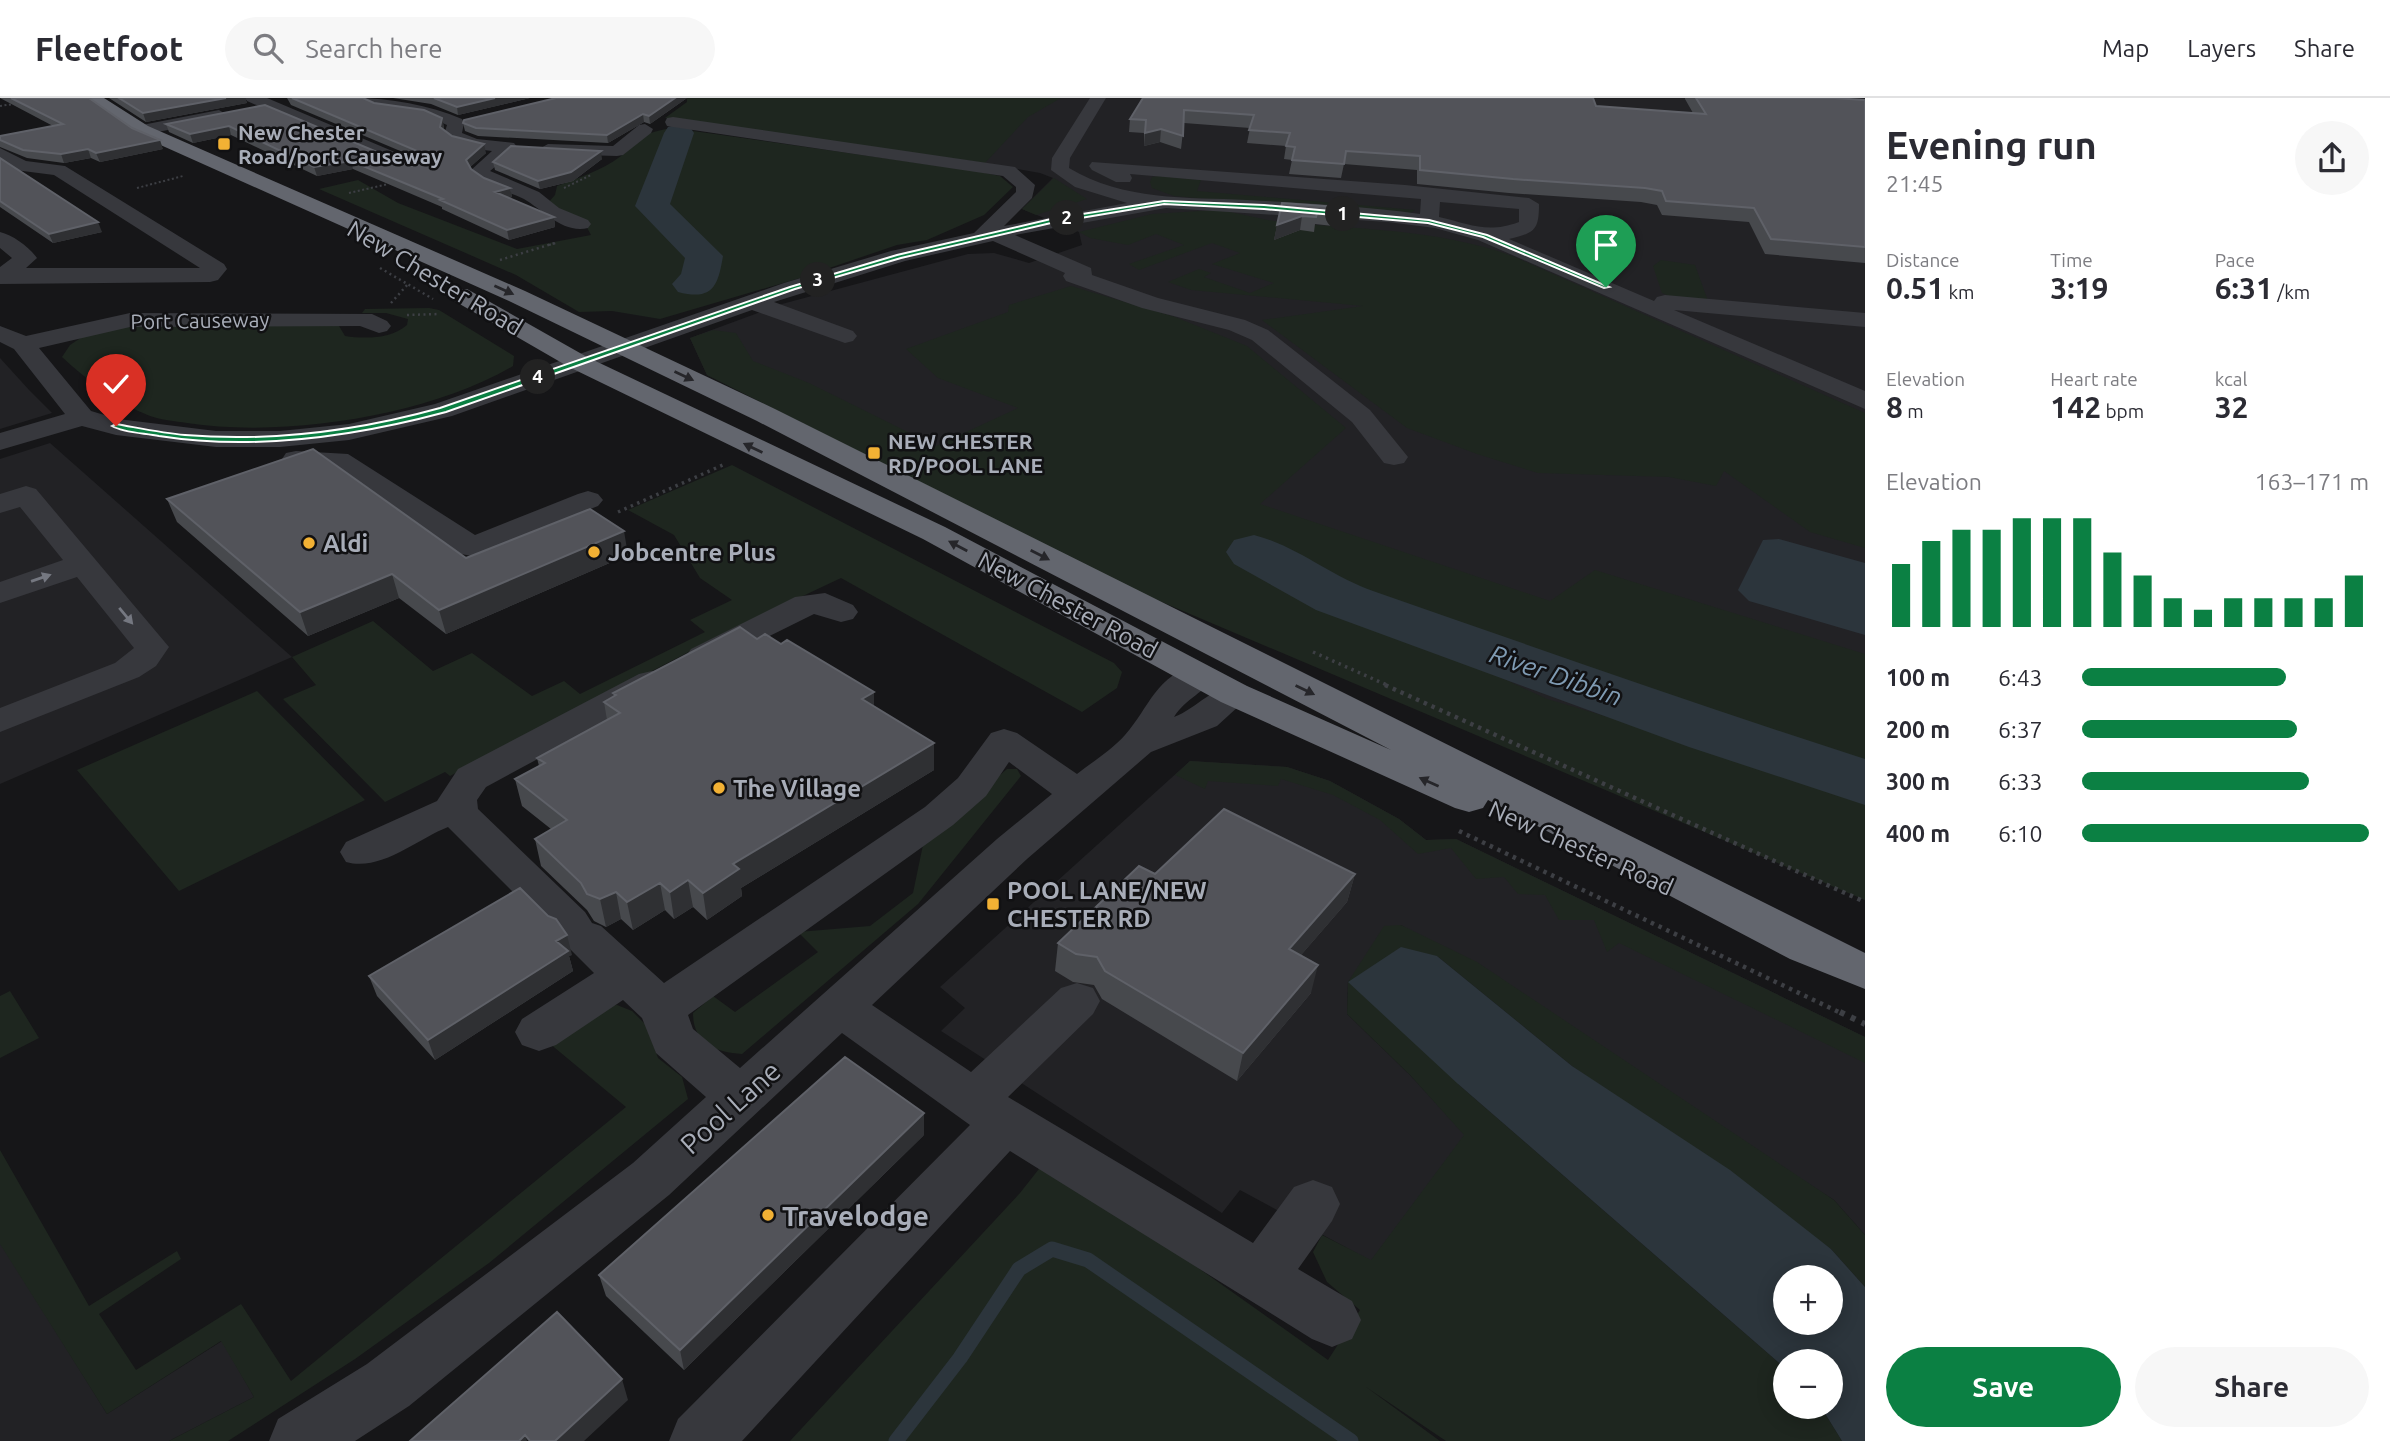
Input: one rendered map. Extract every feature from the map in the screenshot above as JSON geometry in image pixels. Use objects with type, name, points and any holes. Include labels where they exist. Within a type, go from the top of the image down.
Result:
[{"type":"highway","name":"New Chester Road","points":[[94,98],[148,117],[228,167]]},
{"type":"highway","name":"New Chester Road","points":[[94,98],[142,130],[516,296],[778,421],[1239,677],[1847,964]]},
{"type":"highway","name":"New Chester Road","points":[[329,214],[397,260],[578,362],[934,533],[1199,676]]},
{"type":"highway","points":[[1199,676],[1239,677]]},
{"type":"street","points":[[362,98],[383,106],[431,112],[463,122],[453,135],[474,144],[613,152],[640,133],[616,129]]},
{"type":"street","points":[[1098,98],[1061,158],[1060,170],[1076,182],[1096,190],[1169,203],[1264,207],[1429,221],[1485,236],[1865,401]]},
{"type":"street","points":[[142,130],[242,107],[295,100]]},
{"type":"street","points":[[270,105],[417,168]]},
{"type":"street","points":[[673,122],[1008,171],[1026,185],[1025,194],[987,235]]},
{"type":"street","points":[[0,136],[3,138],[0,144]]},
{"type":"street","points":[[521,148],[479,171],[495,182],[525,194],[552,212],[581,225]]},
{"type":"street","points":[[1066,149],[1169,203]]},
{"type":"street","points":[[0,153],[22,166],[59,170],[216,269],[210,275],[1,276]]},
{"type":"street","points":[[1098,166],[1529,204],[1529,225],[1522,230],[1485,236]]},
{"type":"street","points":[[495,197],[525,194]]},
{"type":"street","points":[[1429,221],[1431,195]]},
{"type":"street","points":[[2,428],[82,417],[130,429],[216,439],[280,439],[336,434],[391,424],[443,410],[752,302],[899,257],[1051,221],[1169,203]]},
{"type":"street","points":[[987,235],[1083,273],[1074,276],[1150,303],[1237,325],[1260,335],[1362,416],[1394,457]]},
{"type":"street","points":[[0,238],[26,258],[1,276]]},
{"type":"street","points":[[1040,281],[1074,269]]},
{"type":"street","points":[[1635,300],[1865,320]]},
{"type":"street","points":[[752,302],[845,336]]},
{"type":"street","name":"Port Causeway","points":[[11,338],[130,320],[364,319],[379,326]]},
{"type":"street","name":"Port Causeway","points":[[11,338],[82,417]]},
{"type":"street","points":[[296,459],[338,460],[472,547],[600,507]]},
{"type":"street","points":[[0,720],[127,670],[144,659],[152,648],[83,564],[12,492]]},
{"type":"street","points":[[0,593],[83,564]]},
{"type":"street","points":[[740,1097],[673,1040],[662,1009],[624,976],[458,813],[457,800],[472,778],[772,620],[807,604],[824,603],[841,612]]},
{"type":"street","name":"Pool Lane","points":[[1138,744],[1166,700],[1199,676]]},
{"type":"street","name":"Pool Lane","points":[[300,1441],[388,1385],[651,1178],[1077,793],[1138,744],[1204,718],[1239,677]]},
{"type":"street","points":[[662,1009],[939,816],[972,787],[1004,741],[1077,793]]},
{"type":"street","points":[[361,852],[440,814],[458,813]]},
{"type":"street","points":[[539,1032],[624,976]]},
{"type":"street","points":[[700,1441],[989,1111],[1077,1001]]},
{"type":"street","points":[[840,1006],[989,1111],[1332,1320]]},
{"type":"street","points":[[1261,1277],[1313,1204]]},
{"type":"path","points":[[0,106],[23,102]]},
{"type":"path","points":[[102,196],[228,167]]},
{"type":"path","points":[[346,193],[399,182]]},
{"type":"path","points":[[402,315],[444,314]]},
{"type":"path","points":[[600,507],[726,464]]},
{"type":"path","points":[[1454,829],[1865,1024]]},
{"type":"shaded area","points":[[687,98],[1061,98],[1028,117],[985,163],[665,118],[687,102]]},
{"type":"shaded area","points":[[764,98],[1865,98],[1865,900],[707,375],[690,338],[782,304],[968,254],[994,253],[1029,263],[1082,245],[1079,232],[1022,209],[1053,178],[985,163]]},
{"type":"shaded area","points":[[672,128],[975,171],[1000,176],[1013,187],[984,215],[927,240],[897,245],[800,278],[660,319],[612,311],[579,312],[516,275],[319,189],[358,180],[398,203],[517,249],[591,235],[583,220],[546,205],[555,195],[557,186],[606,165],[648,134]]},
{"type":"shaded area","points":[[1152,177],[1201,180],[1197,191],[1415,210],[1406,216],[1174,196],[1152,188]]},
{"type":"shaded area","points":[[1054,178],[1087,199],[1036,215],[1022,209]]},
{"type":"shaded area","points":[[1216,210],[1274,221],[1426,235],[1486,247],[1515,257],[1865,413],[1865,548],[1810,532],[1724,471],[1716,486],[1669,477],[1538,473],[1407,428],[1262,320],[1363,306],[1191,290],[1168,282],[1199,269],[1211,273],[1204,277],[1250,293],[1274,283],[1212,264],[1240,253],[1212,243],[1139,270],[1129,264],[1184,245],[1156,234],[1128,245],[1090,238],[1079,232],[1152,214]]},
{"type":"shaded area","points":[[1661,260],[1695,265],[1708,301],[1674,298],[1662,293],[1653,266]]},
{"type":"shaded area","points":[[1071,286],[1175,317],[1247,346],[1346,428],[1260,504],[1550,601],[1595,570],[1865,654],[1865,767],[1714,721],[1363,598],[1266,549],[1279,583],[1396,629],[1547,699],[1744,757],[1865,798],[1865,900],[1143,594],[707,375],[690,338],[713,330],[736,333],[753,361],[809,383],[936,446],[1018,408],[938,378],[906,349],[1008,312],[1009,305]]},
{"type":"shaded area","points":[[365,309],[439,310],[514,356],[513,366],[440,398],[398,410],[310,425],[225,427],[150,416],[103,391],[62,357],[70,345],[82,337],[126,326],[339,326],[345,336],[369,338],[401,330],[407,325],[408,319],[386,313],[362,313]]},
{"type":"shaded area","points":[[0,358],[30,391],[52,413],[0,429]]},
{"type":"shaded area","points":[[50,443],[292,657],[0,784],[0,459]]},
{"type":"shaded area","points":[[732,465],[1114,663],[1122,672],[1117,688],[1082,712],[841,578],[733,629],[450,776],[445,772],[385,802],[283,699],[316,685],[292,657],[373,621],[433,671],[472,653],[532,696],[564,681],[580,694],[705,632],[690,620],[732,600],[700,578],[674,535],[628,510]]},
{"type":"shaded area","points":[[1779,539],[1865,563],[1865,635],[1749,601],[1738,590],[1763,540]]},
{"type":"shaded area","points":[[257,691],[365,800],[179,891],[77,770]]},
{"type":"shaded area","points":[[1190,761],[1287,767],[1330,781],[1399,819],[1426,840],[1456,839],[1865,1037],[1865,1235],[1834,1200],[1401,925],[1348,982],[1347,1014],[1410,1075],[1465,1135],[1371,1261],[1240,1190],[1222,1213],[941,1031],[965,1008],[940,987]]},
{"type":"shaded area","points":[[1190,761],[1287,767],[1330,781],[1399,819],[1426,840],[1456,839],[1865,1037],[1865,1063],[1619,943],[1607,952],[1594,920],[1559,920],[1545,895],[1518,894],[1504,877],[1476,879],[1451,848],[1418,854],[1380,820],[1333,795],[1281,779],[1278,786],[1208,781],[1205,789],[1175,775]]},
{"type":"shaded area","points":[[1007,769],[1017,769],[1021,776],[918,904],[742,1054],[723,1051],[701,1039],[693,1013],[713,996],[735,1012],[818,952],[798,932],[870,926],[913,893],[924,840]]},
{"type":"shaded area","points":[[1401,925],[1477,962],[1834,1200],[1865,1235],[1865,1287],[1831,1249],[1572,1066],[1437,956],[1458,1084],[1773,1358],[1773,1419],[1828,1419],[1842,1441],[1446,1441],[1366,1387],[1440,1441],[790,1441],[1020,1193],[1046,1160],[1328,1360],[1360,1310],[1327,1282],[1313,1252],[1322,1235],[1371,1260],[1464,1135],[1410,1075],[1347,1014],[1348,982],[1384,926]]},
{"type":"shaded area","points":[[1401,947],[1437,956],[1572,1066],[1730,1170],[1831,1249],[1865,1287],[1865,1441],[1842,1441],[1828,1419],[1843,1419],[1843,1349],[1773,1349],[1773,1358],[1458,1084],[1348,982]]},
{"type":"shaded area","points":[[10,991],[39,1038],[0,1058],[0,996]]},
{"type":"shaded area","points":[[617,1005],[632,1011],[646,1025],[658,1058],[682,1077],[688,1099],[489,1263],[355,1359],[228,1441],[169,1441],[254,1397],[221,1341],[107,1414],[0,1244],[0,1150],[89,1306],[177,1251],[181,1259],[99,1314],[136,1370],[241,1304],[291,1381],[626,1107],[549,1043],[597,1007]]},
{"type":"shaded area","points":[[0,1242],[107,1414],[222,1341],[254,1397],[169,1441],[0,1441]]},
{"type":"building","points":[[11,98],[89,98],[132,128],[160,140],[96,153],[88,149],[61,154],[23,150],[0,140],[0,136],[63,124]]},
{"type":"building","points":[[119,98],[226,98],[143,113]]},
{"type":"building","points":[[292,98],[363,98],[374,103],[424,110],[442,118],[440,127],[452,136],[484,144],[466,160],[471,169],[484,178],[510,188],[495,192],[554,217],[507,230],[440,200],[443,199],[351,161],[314,167],[229,126],[190,134],[166,124],[265,105],[408,165],[416,166],[427,160],[422,153]]},
{"type":"building","points":[[434,98],[495,98],[457,107]]},
{"type":"building","points":[[556,98],[675,98],[649,116],[643,114],[607,135],[476,128],[463,123],[464,120]]},
{"type":"building","points":[[1143,98],[1593,98],[1596,106],[1706,114],[1696,98],[1865,100],[1865,247],[1771,239],[1754,208],[1666,201],[1662,191],[1645,188],[1420,170],[1420,156],[1346,151],[1344,164],[1292,160],[1295,147],[1286,146],[1290,133],[1249,130],[1254,115],[1184,110],[1183,136],[1161,129],[1145,133],[1146,120],[1130,119]]},
{"type":"building","points":[[511,146],[601,151],[571,172],[538,181],[493,162]]},
{"type":"building","points":[[0,158],[98,222],[49,234],[0,201]]},
{"type":"building","points":[[1282,203],[1337,207],[1336,211],[1318,210],[1316,217],[1302,216],[1277,225]]},
{"type":"building","points":[[313,449],[466,558],[590,509],[624,531],[439,610],[392,574],[300,612],[167,499]]},
{"type":"building","name":"The Village","points":[[740,627],[757,639],[765,634],[781,644],[787,640],[874,692],[862,699],[934,743],[733,864],[739,869],[703,893],[688,880],[670,892],[660,883],[627,902],[616,892],[600,899],[587,894],[581,883],[535,839],[567,820],[515,779],[545,763],[537,758],[620,713],[604,702],[616,695],[613,693]]},
{"type":"building","points":[[1224,809],[1355,874],[1289,949],[1318,965],[1243,1053],[1105,971],[1097,957],[1076,954],[1058,943],[1139,866],[1155,874]]},
{"type":"building","points":[[520,888],[548,916],[556,919],[567,935],[556,941],[568,951],[428,1040],[369,976]]},
{"type":"building","name":"Travelodge","points":[[845,1057],[924,1113],[680,1350],[599,1275]]},
{"type":"building","points":[[557,1312],[622,1379],[555,1441],[530,1441],[525,1435],[519,1441],[410,1441]]},
{"type":"waterway","points":[[679,133],[652,206],[704,256],[699,281],[692,284]]},
{"type":"waterway","name":"River Dibbin","points":[[1254,552],[1337,598],[1712,732],[1865,783]]},
{"type":"waterway","points":[[896,1441],[960,1358],[1019,1269],[1052,1249],[1088,1260],[1351,1441]]},
{"type":"place","name":"New Chester Road/port Causeway","points":[[224,144]]},
{"type":"place","name":"NEW CHESTER RD/POOL LANE","points":[[874,453]]},
{"type":"place","name":"Aldi","points":[[309,543]]},
{"type":"place","name":"Jobcentre Plus","points":[[594,552]]},
{"type":"place","name":"The Village","points":[[719,788]]},
{"type":"place","name":"POOL LANE/NEW CHESTER RD","points":[[993,904]]},
{"type":"place","name":"Travelodge","points":[[768,1215]]},
{"type":"route","points":[[116,426],[184,437],[252,440],[349,432],[391,424],[443,410],[792,288],[899,257],[1051,221],[1164,203],[1264,207],[1429,221],[1485,236],[1606,287]]}]
